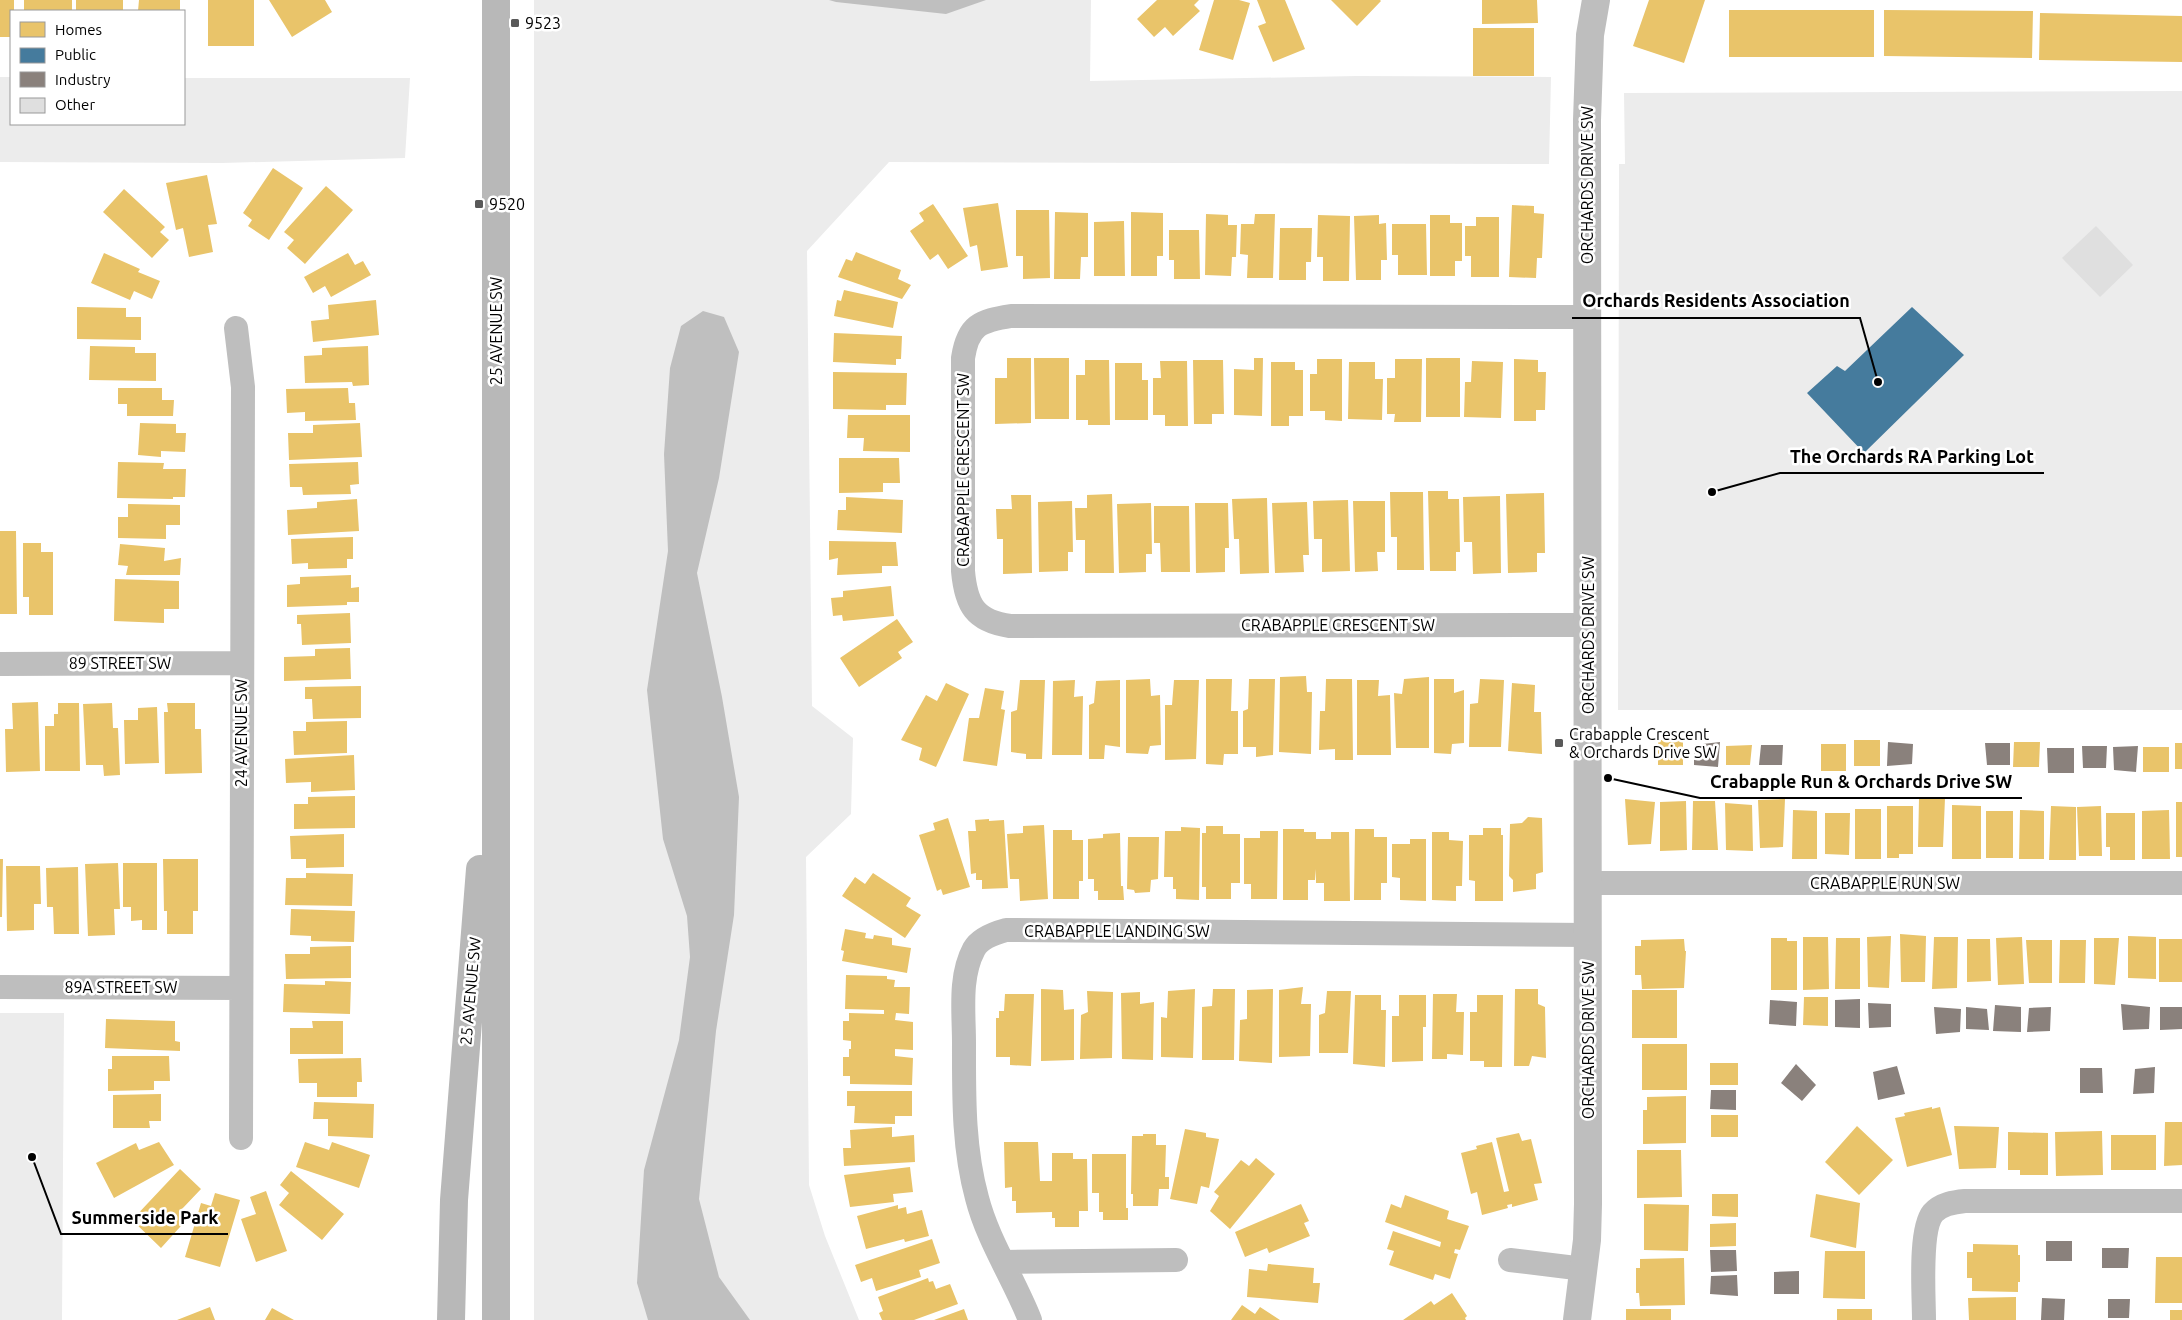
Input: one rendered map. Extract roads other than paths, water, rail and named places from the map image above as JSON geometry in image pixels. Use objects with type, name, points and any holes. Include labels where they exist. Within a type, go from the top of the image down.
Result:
[{"type":"main road","name":"25 AVENUE SW","points":[[496,0],[496,1320]]},
{"type":"main road","name":"25 AVENUE SW","points":[[451,1320],[452,1245],[457,1152],[497,663]]},
{"type":"street","name":"ORCHARDS DRIVE SW","points":[[1578,1320],[1584,1270],[1588,1204],[1587,81],[1590,35],[1596,0]]},
{"type":"street","name":"CRABAPPLE CRESCENT SW","points":[[1588,317],[1011,316],[985,322],[970,333],[965,344],[963,571],[968,600],[975,611],[986,620],[1010,626],[1588,625]]},
{"type":"street","name":"24 AVENUE SW","points":[[236,328],[243,387],[241,1138]]},
{"type":"street","name":"89 STREET SW","points":[[0,664],[241,663]]},
{"type":"street","name":"CRABAPPLE RUN SW","points":[[1588,883],[2182,883]]},
{"type":"street","name":"CRABAPPLE LANDING SW","points":[[1030,1320],[986,1224],[977,1198],[966,1145],[964,1113],[964,987],[968,966],[975,947],[991,934],[1006,930],[1588,935]]},
{"type":"street","name":"89A STREET SW","points":[[0,987],[241,988]]},
{"type":"street","points":[[1924,1320],[1925,1231],[1934,1212],[1945,1205],[1965,1201],[2182,1201]]},
{"type":"street","points":[[1004,1262],[1176,1260]]},
{"type":"street","points":[[1510,1260],[1584,1270]]},
{"type":"place","name":"9523","points":[[515,23]]},
{"type":"place","name":"9520","points":[[479,204]]},
{"type":"place","name":"Orchards Residents Association","points":[[1878,382]]},
{"type":"place","name":"The Orchards RA Parking Lot","points":[[1712,492]]},
{"type":"place","name":"Crabapple Crescent & Orchards Drive SW","points":[[1559,743]]},
{"type":"place","name":"Crabapple Run & Orchards Drive SW","points":[[1608,778]]},
{"type":"place","name":"Summerside Park","points":[[32,1157]]}]
